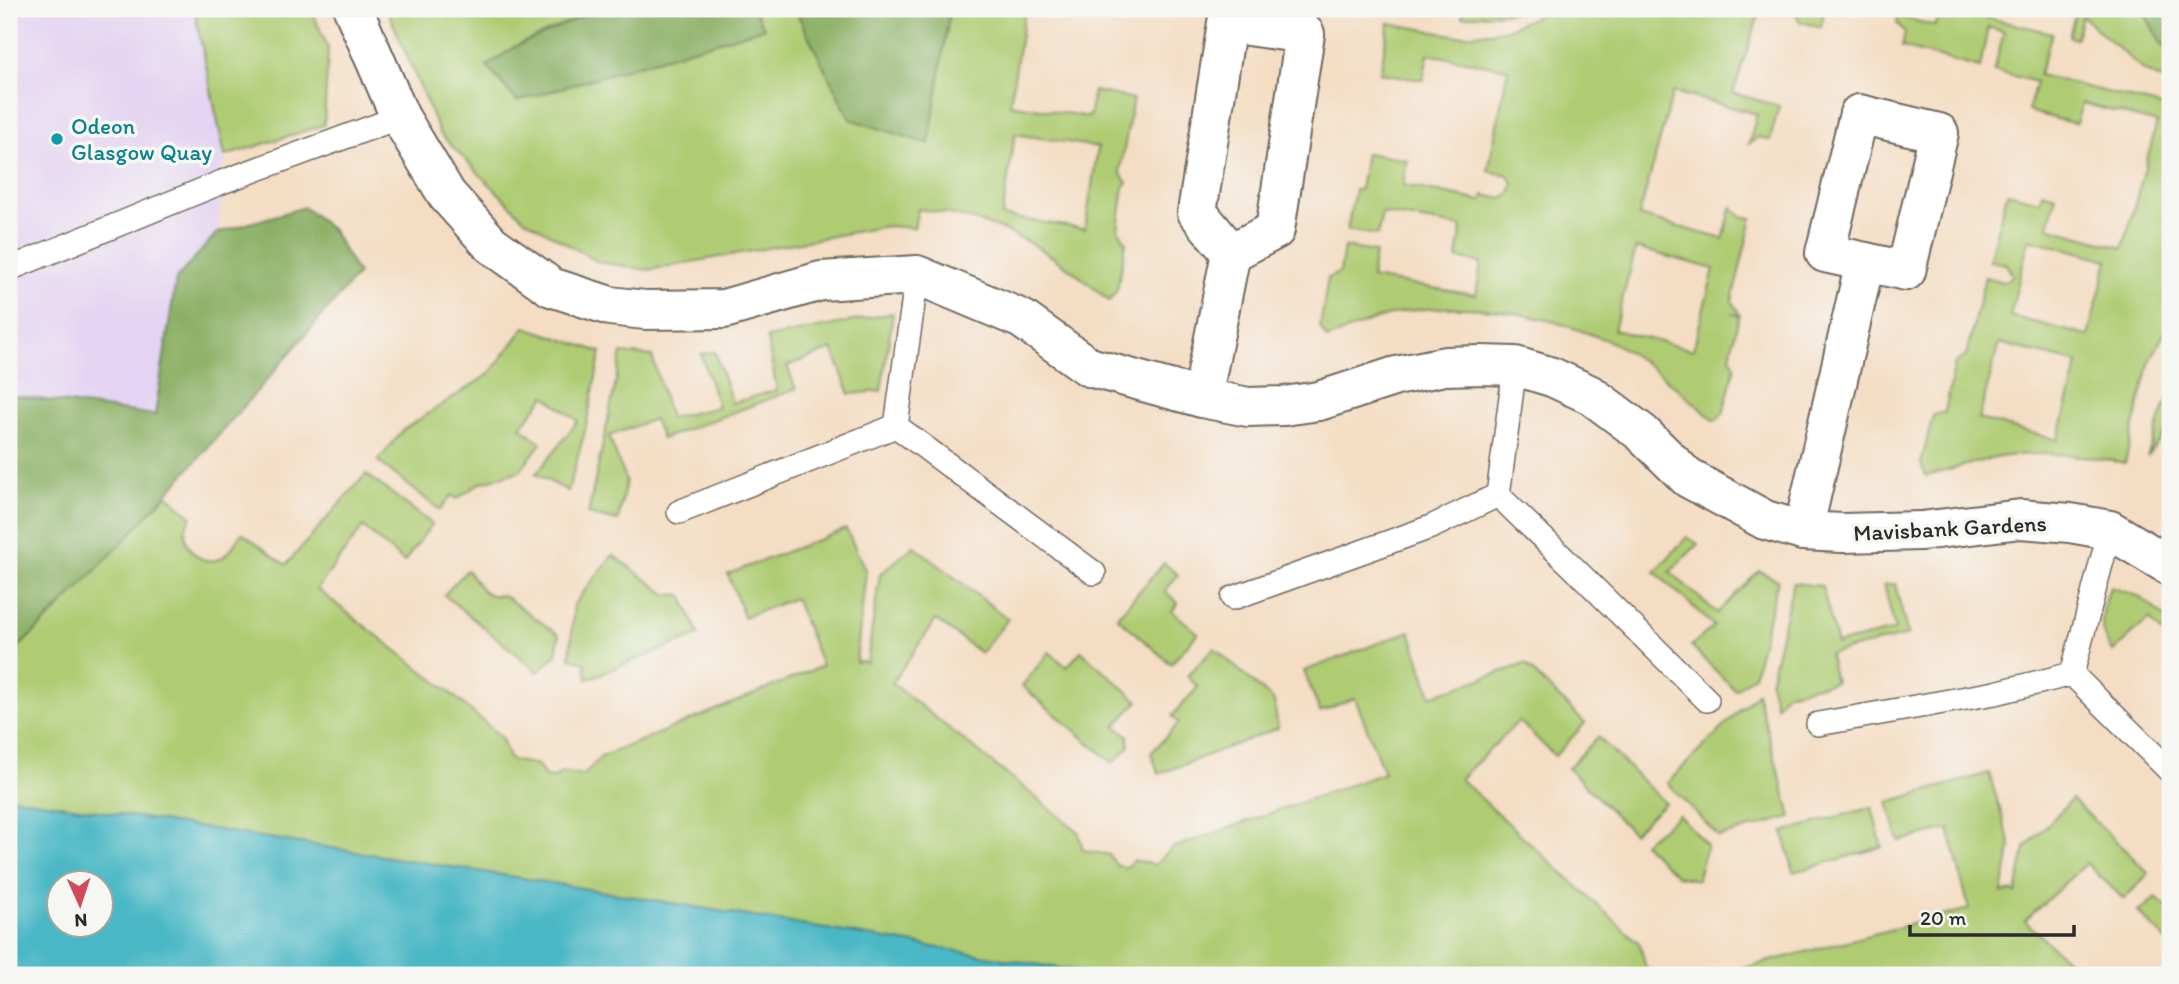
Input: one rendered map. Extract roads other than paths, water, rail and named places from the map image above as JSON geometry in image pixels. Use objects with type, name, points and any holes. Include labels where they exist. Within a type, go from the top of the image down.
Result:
[{"type":"street","name":"Mavisbank Gardens","points":[[353,9],[400,117],[447,195],[491,244],[551,287],[610,306],[645,310],[724,309],[821,281],[917,275],[1022,319],[1089,367],[1202,398],[1248,407],[1319,401],[1396,376],[1445,366],[1515,366],[1552,377],[1591,395],[1642,433],[1688,478],[1765,520],[1803,531],[1842,533],[1921,531],[2021,519],[2070,523],[2110,530],[2170,566]]},
{"type":"street","points":[[1227,23],[1305,34],[1275,230],[1231,253],[1197,212],[1227,23]]},
{"type":"street","points":[[1202,398],[1231,253]]},
{"type":"street","points":[[1803,531],[1865,262]]},
{"type":"lane","points":[[9,269],[222,182],[400,117]]},
{"type":"lane","points":[[896,426],[917,275]]},
{"type":"lane","points":[[1498,495],[1515,366]]},
{"type":"lane","points":[[680,512],[896,426]]},
{"type":"lane","points":[[896,426],[1094,573]]},
{"type":"lane","points":[[1233,598],[1431,527],[1498,495]]},
{"type":"lane","points":[[1498,495],[1707,701]]},
{"type":"lane","points":[[2072,674],[2110,530]]},
{"type":"lane","points":[[1818,724],[1996,693],[2072,674]]},
{"type":"lane","points":[[2072,674],[2170,771]]},
{"type":"water","points":[[9,797],[546,882],[1100,975],[9,975]]},
{"type":"place","name":"Odeon Glasgow Quay","points":[[57,139]]}]
